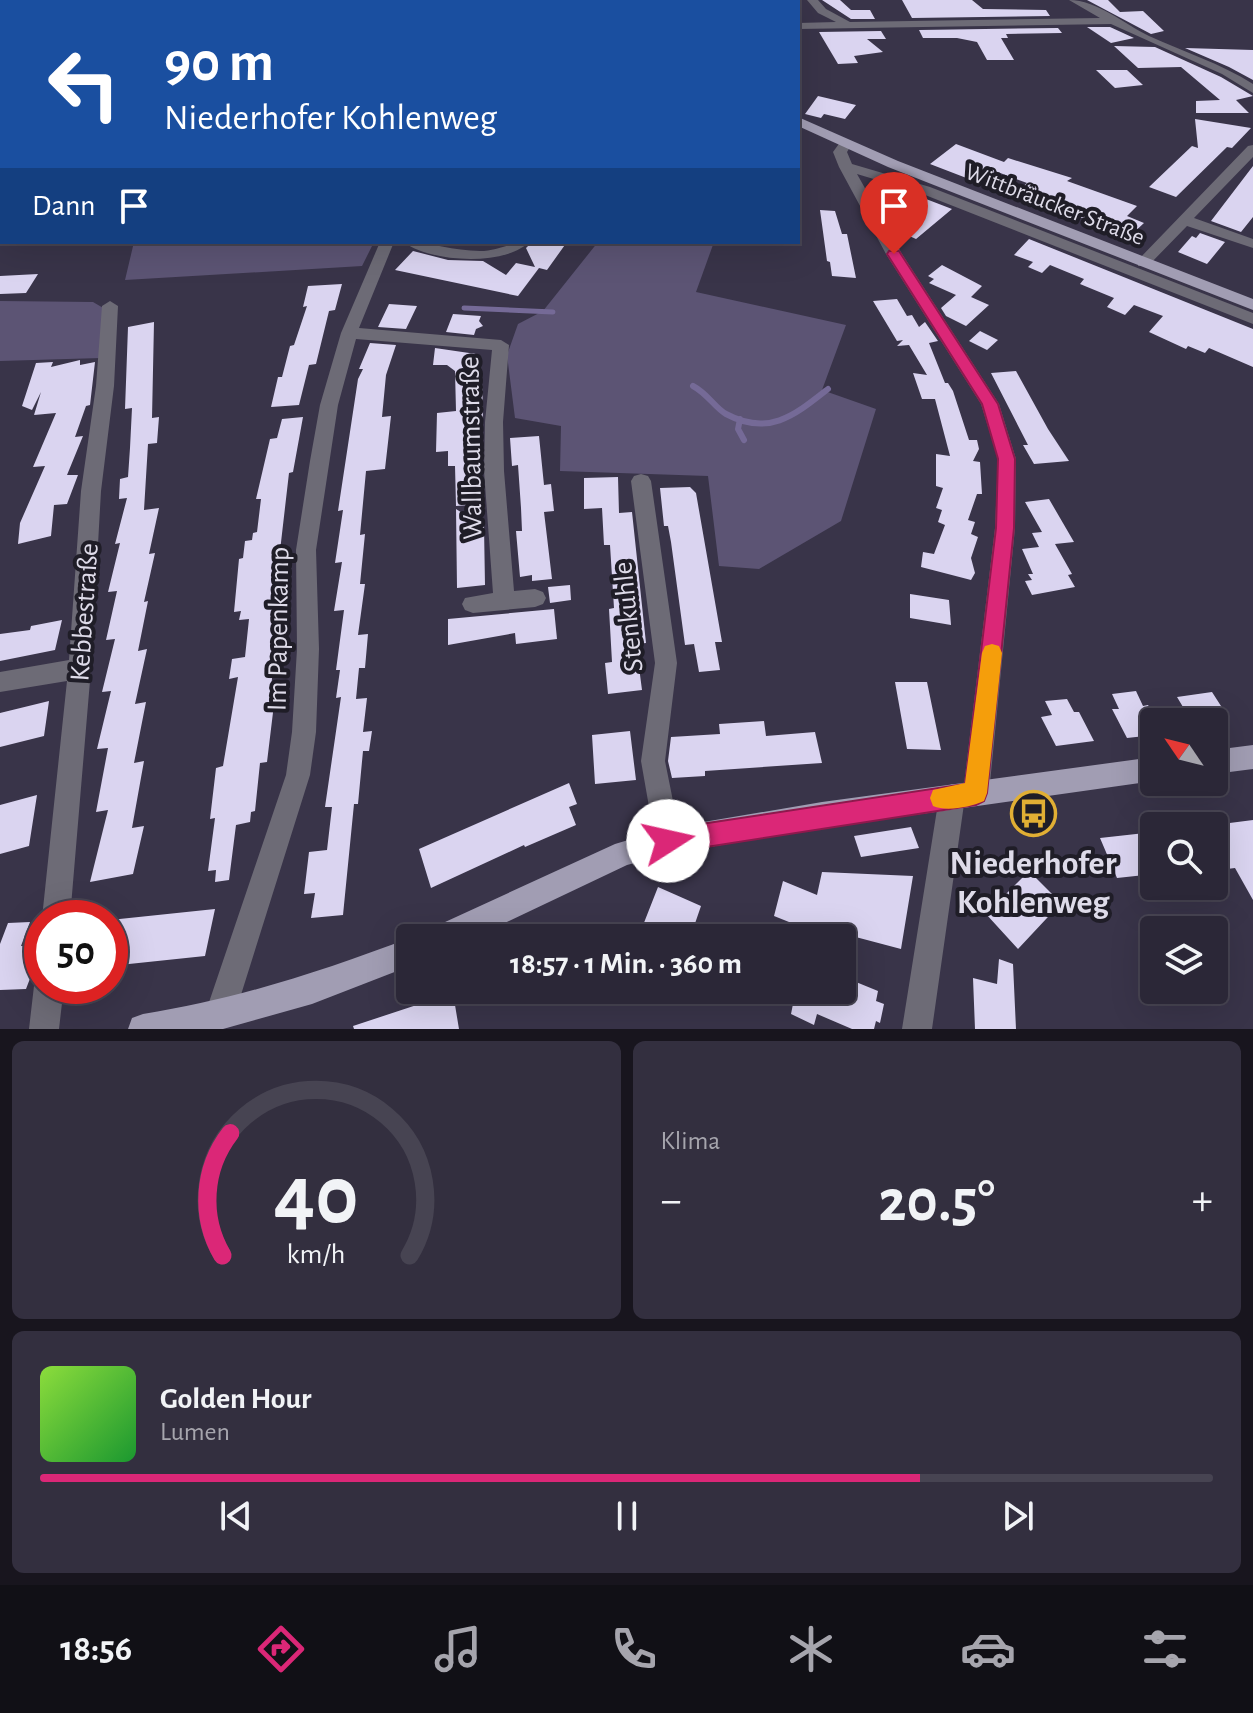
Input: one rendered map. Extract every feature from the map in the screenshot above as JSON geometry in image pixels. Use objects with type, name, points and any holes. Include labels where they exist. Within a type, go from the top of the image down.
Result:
[{"type":"main road","name":"Wittbräucker Straße","points":[[800,122],[846,144],[1253,305]]},
{"type":"main road","points":[[1228,760],[1253,757]]},
{"type":"main road","points":[[472,924],[624,853],[668,841],[1140,771]]},
{"type":"main road","points":[[143,1029],[209,1022],[326,987],[396,958]]},
{"type":"street","points":[[812,0],[822,11],[848,24]]},
{"type":"street","points":[[1074,0],[1226,72],[1253,89]]},
{"type":"street","points":[[800,26],[1113,21]]},
{"type":"street","points":[[846,144],[840,152],[848,171],[894,254],[990,404],[1007,459],[1005,528],[964,795],[917,1029]]},
{"type":"street","points":[[1143,263],[1253,149]]},
{"type":"street","name":"Wittbräucker Straße","points":[[848,171],[925,190],[1253,319]]},
{"type":"street","points":[[1185,220],[1253,244]]},
{"type":"street","name":"Im Papenkamp","points":[[209,1022],[298,775],[307,688],[306,550],[326,419],[349,333],[386,244]]},
{"type":"street","points":[[421,244],[487,257],[504,253],[519,244]]},
{"type":"street","name":"Kebbestraße","points":[[58,900],[80,669],[91,491],[106,370],[110,306]]},
{"type":"street","name":"Wallbaumstraße","points":[[349,333],[504,339],[494,422],[494,471],[504,601]]},
{"type":"street","name":"Stenkuhle","points":[[641,481],[666,663],[653,761],[668,841]]},
{"type":"street","points":[[473,604],[535,598]]},
{"type":"street","points":[[0,682],[80,669]]},
{"type":"street","points":[[44,1029],[47,1004]]},
{"type":"shaded area","points":[[134,244],[373,244],[362,266],[125,280]]},
{"type":"shaded area","points":[[596,244],[713,244],[696,292],[846,325],[822,390],[876,409],[841,521],[759,569],[719,566],[708,476],[560,471],[561,426],[515,418],[507,355],[518,324],[543,311]]},
{"type":"shaded area","points":[[0,301],[93,302],[105,309],[101,358],[0,361]]},
{"type":"building","points":[[822,0],[840,0],[851,10],[870,10],[875,19],[851,19]]},
{"type":"building","points":[[902,0],[972,0],[983,9],[1046,10],[1050,16],[912,18]]},
{"type":"building","points":[[1087,0],[1108,0],[1120,12],[1143,11],[1164,31],[1151,34]]},
{"type":"building","points":[[1087,27],[1110,27],[1134,38],[1111,43]]},
{"type":"building","points":[[1058,28],[1062,33],[1006,34],[1008,38],[1001,38],[1014,60],[987,60],[977,42],[957,38],[923,38],[919,30]]},
{"type":"building","points":[[881,31],[886,39],[867,39],[883,52],[854,56],[858,63],[838,64],[819,32]]},
{"type":"building","points":[[1114,46],[1155,47],[1221,77],[1253,96],[1236,100],[1249,113],[1196,113],[1196,101],[1220,100],[1181,67],[1138,68]]},
{"type":"building","points":[[1185,48],[1253,50],[1253,80],[1229,67]]},
{"type":"building","points":[[1096,70],[1127,70],[1143,85],[1115,88]]},
{"type":"building","points":[[818,96],[856,105],[845,119],[805,114]]},
{"type":"building","points":[[1195,119],[1251,128],[1176,197],[1149,187],[1192,146],[1198,148]]},
{"type":"building","points":[[956,144],[1004,162],[1008,158],[1072,178],[1067,181],[1137,206],[1127,216],[1144,223],[1130,236],[1016,193],[1027,183],[995,171],[982,184],[930,164]]},
{"type":"building","points":[[1253,166],[1253,217],[1241,232],[1211,221]]},
{"type":"building","points":[[913,194],[952,209],[916,239],[896,230],[919,212],[900,204]]},
{"type":"building","points":[[820,210],[835,211],[842,234],[847,234],[856,278],[832,276]]},
{"type":"building","points":[[1200,233],[1225,242],[1207,264],[1178,252],[1192,236],[1196,238]]},
{"type":"building","points":[[1029,239],[1253,329],[1253,367],[1209,348],[1205,353],[1188,346],[1186,349],[1149,332],[1163,316],[1134,305],[1125,315],[1107,307],[1114,298],[1080,284],[1084,279],[1050,265],[1042,273],[1028,267],[1033,262],[1014,255]]},
{"type":"building","points":[[530,244],[566,244],[547,270],[539,268],[518,296],[395,270],[413,251],[448,260],[483,261],[506,275],[516,263],[535,267],[526,248]]},
{"type":"building","points":[[942,265],[982,286],[971,297],[989,305],[966,326],[946,316],[941,308],[956,295],[929,283],[934,279],[928,276]]},
{"type":"building","points":[[38,274],[26,293],[0,294],[0,276]]},
{"type":"building","points":[[342,284],[335,310],[329,311],[316,364],[309,365],[299,405],[271,407],[278,377],[282,377],[290,346],[294,345],[307,306],[303,307],[308,286]]},
{"type":"building","points":[[897,299],[907,316],[912,315],[919,327],[925,322],[938,341],[929,343],[945,383],[953,391],[969,440],[977,440],[979,449],[973,461],[980,462],[982,494],[977,494],[968,520],[975,522],[971,534],[978,537],[971,558],[975,573],[971,580],[921,567],[923,552],[934,554],[945,525],[938,522],[942,510],[936,508],[943,488],[936,486],[936,454],[950,456],[935,399],[922,399],[913,373],[927,375],[909,345],[897,346],[903,340],[897,341],[873,301]]},
{"type":"building","points":[[389,304],[417,306],[406,329],[378,327]]},
{"type":"building","points":[[453,314],[481,316],[479,321],[483,326],[476,329],[474,335],[446,332]]},
{"type":"building","points":[[154,322],[152,418],[159,417],[157,443],[148,444],[144,510],[159,508],[149,554],[155,553],[144,602],[148,601],[138,651],[147,649],[135,704],[146,702],[134,763],[144,761],[132,828],[144,826],[133,874],[90,882],[108,810],[96,812],[108,748],[97,749],[111,691],[102,692],[115,639],[106,640],[117,591],[108,592],[120,543],[115,544],[127,498],[119,499],[120,479],[128,477],[130,448],[132,408],[125,409],[128,327]]},
{"type":"building","points":[[980,331],[998,340],[987,350],[969,341]]},
{"type":"building","points":[[370,343],[396,345],[386,375],[382,417],[391,416],[385,469],[366,471],[360,535],[365,534],[360,584],[365,584],[358,635],[368,634],[365,668],[359,668],[356,699],[367,698],[363,732],[372,731],[369,751],[363,751],[358,804],[354,804],[343,915],[311,918],[315,893],[304,894],[309,852],[327,850],[332,807],[325,807],[341,697],[336,698],[340,670],[336,670],[344,610],[334,611],[342,562],[335,563],[343,510],[338,511],[358,379],[363,369],[359,369]]},
{"type":"building","points":[[435,348],[476,354],[475,381],[482,382],[482,429],[476,429],[478,486],[482,485],[483,504],[456,506],[455,466],[448,466],[448,451],[436,452],[437,413],[456,411],[455,371],[447,365],[433,365]]},
{"type":"building","points":[[80,360],[80,365],[95,362],[90,405],[86,406],[75,437],[83,436],[67,475],[78,475],[67,504],[54,505],[51,536],[18,544],[20,523],[45,466],[33,467],[56,413],[34,415],[41,392],[32,410],[22,406],[36,363],[53,362],[51,367]]},
{"type":"building","points":[[1016,371],[1069,461],[1034,464],[1023,445],[1028,445],[991,373]]},
{"type":"building","points":[[303,417],[293,472],[289,473],[277,577],[272,646],[276,642],[270,697],[275,696],[267,762],[260,763],[255,811],[251,812],[250,822],[236,825],[229,880],[215,882],[216,870],[208,871],[215,818],[210,819],[216,768],[223,766],[238,677],[229,679],[232,659],[245,657],[249,619],[239,620],[241,611],[234,612],[239,559],[243,558],[245,541],[252,540],[253,533],[257,532],[261,499],[256,499],[270,439],[277,438],[282,419]]},
{"type":"building","points":[[539,436],[544,485],[551,484],[554,511],[544,512],[552,579],[532,581],[532,575],[520,577],[516,531],[522,531],[518,465],[512,466],[510,438]]},
{"type":"building","points":[[618,477],[619,513],[632,512],[646,643],[636,644],[642,690],[608,694],[605,663],[612,662],[609,609],[614,608],[610,545],[604,545],[602,508],[584,509],[584,478]]},
{"type":"building","points":[[690,487],[696,493],[722,642],[715,642],[720,670],[699,672],[694,644],[685,645],[671,542],[668,526],[664,526],[660,488]]},
{"type":"building","points":[[1049,499],[1074,542],[1055,544],[1072,574],[1068,575],[1075,587],[1032,595],[1025,581],[1032,580],[1028,574],[1033,574],[1022,549],[1039,547],[1032,533],[1042,532],[1025,502]]},
{"type":"building","points":[[456,509],[484,527],[485,585],[457,588]]},
{"type":"building","points":[[570,585],[571,600],[550,603],[548,587]]},
{"type":"building","points":[[910,594],[949,600],[951,625],[910,618]]},
{"type":"building","points":[[554,609],[557,639],[516,644],[515,633],[448,645],[448,619]]},
{"type":"building","points":[[62,620],[55,650],[0,661],[0,634],[30,630],[31,626]]},
{"type":"building","points":[[895,682],[927,682],[941,750],[907,749]]},
{"type":"building","points":[[1136,691],[1143,706],[1148,705],[1150,708],[1140,708],[1140,737],[1127,738],[1112,709],[1119,709],[1112,694]]},
{"type":"building","points":[[1212,692],[1222,708],[1184,708],[1177,697]]},
{"type":"building","points":[[1067,699],[1074,712],[1079,712],[1094,741],[1056,746],[1041,717],[1052,715],[1045,701]]},
{"type":"building","points":[[49,701],[44,736],[0,747],[0,713]]},
{"type":"building","points":[[764,721],[766,736],[815,732],[822,763],[705,771],[705,776],[672,778],[668,761],[671,737],[720,734],[719,724]]},
{"type":"building","points":[[630,731],[636,780],[595,784],[592,735]]},
{"type":"building","points":[[569,783],[577,804],[569,807],[576,825],[431,888],[419,849]]},
{"type":"building","points":[[37,795],[29,846],[0,854],[0,805]]},
{"type":"building","points":[[1253,820],[1253,900],[1235,868],[1228,869],[1228,823]]},
{"type":"building","points":[[911,827],[919,848],[861,857],[854,836]]},
{"type":"building","points":[[1140,834],[1140,876],[1117,878],[1100,838]]},
{"type":"building","points":[[1029,871],[1061,903],[1018,949],[986,914]]},
{"type":"building","points":[[822,872],[913,876],[901,949],[856,937],[856,924],[794,924],[774,916],[783,881],[817,895]]},
{"type":"building","points":[[658,887],[701,906],[695,924],[643,924]]},
{"type":"building","points":[[215,909],[205,956],[128,964],[128,918]]},
{"type":"building","points":[[24,922],[21,946],[24,946],[24,989],[0,990],[0,944],[8,923]]},
{"type":"building","points":[[999,959],[1013,964],[1016,1029],[975,1029],[973,978],[997,984]]},
{"type":"building","points":[[856,982],[878,991],[876,1001],[884,1004],[880,1023],[876,1021],[874,1029],[852,1029],[817,1014],[814,1025],[791,1014],[793,1004],[856,1004]]},
{"type":"building","points":[[420,1004],[455,1004],[459,1029],[354,1029],[353,1026]]},
{"type":"waterway","points":[[464,308],[553,312]]},
{"type":"waterway","points":[[693,386],[726,414],[740,420]]},
{"type":"waterway","points":[[740,420],[768,423],[781,420],[828,389]]},
{"type":"waterway","points":[[740,420],[738,429],[744,440]]},
{"type":"slow traffic","points":[[941,798],[976,793],[992,653]]},
{"type":"place","name":"Niederhofer Kohlenweg","points":[[1033,814]]},
{"type":"route","points":[[668,841],[773,822],[976,793],[1005,528],[1007,459],[990,404],[894,254]]}]
